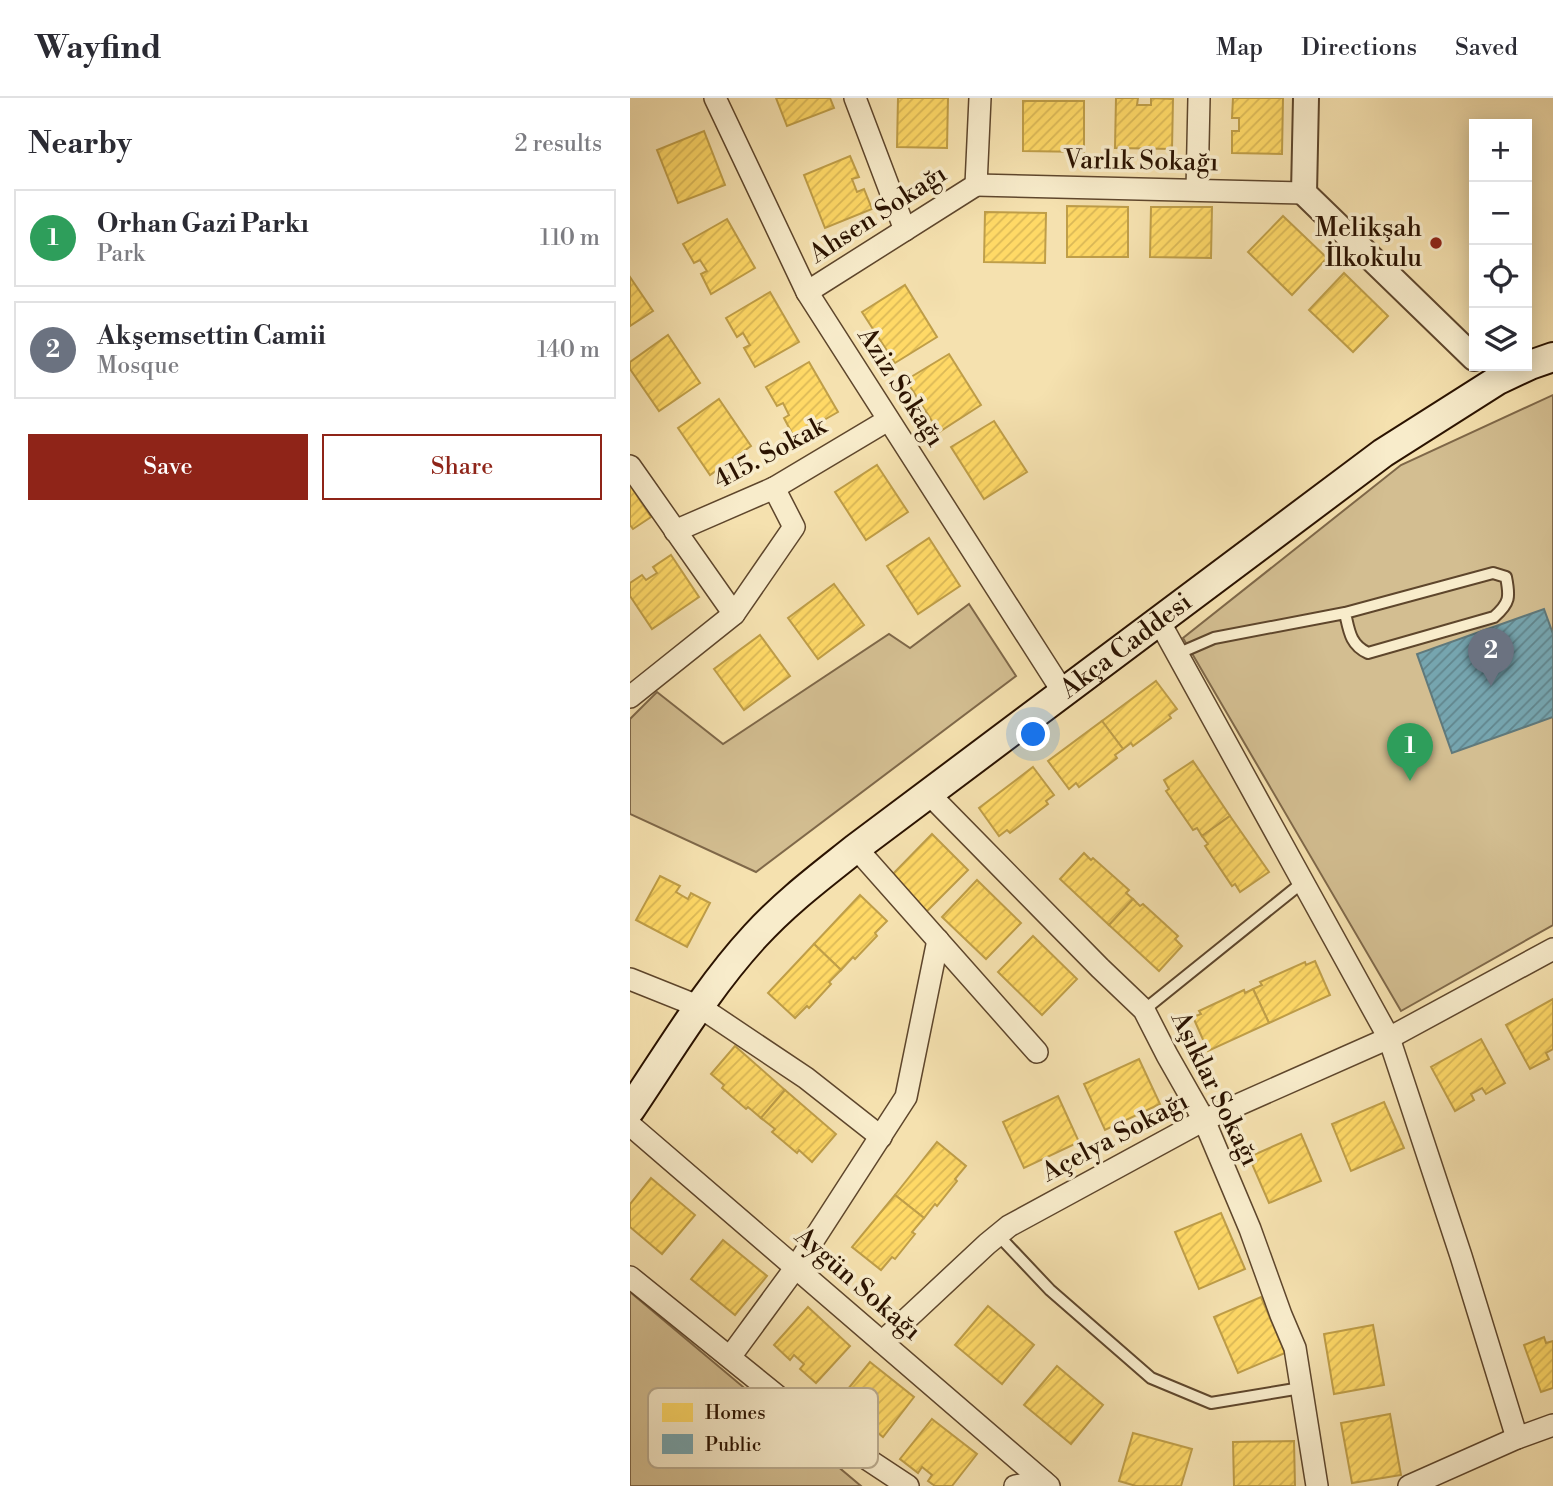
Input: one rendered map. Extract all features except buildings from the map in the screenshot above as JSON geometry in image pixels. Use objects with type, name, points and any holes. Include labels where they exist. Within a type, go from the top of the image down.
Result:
[{"type":"main road","name":"Akça Caddesi","points":[[630,1110],[734,960],[795,896],[1490,373],[1553,357]]},
{"type":"street","name":"Aziz Sokağı","points":[[715,98],[807,292],[1063,692]]},
{"type":"street","points":[[855,98],[905,230]]},
{"type":"street","name":"Ahsen Sokağı","points":[[807,292],[976,185],[980,98]]},
{"type":"street","points":[[1197,190],[1199,98]]},
{"type":"street","points":[[1306,98],[1304,193],[1469,353]]},
{"type":"street","name":"Varlık Sokağı","points":[[976,185],[1304,193]]},
{"type":"street","name":"415. Sokak","points":[[675,531],[774,488],[888,420]]},
{"type":"street","points":[[630,466],[734,614]]},
{"type":"street","points":[[630,697],[734,614],[794,527],[774,488]]},
{"type":"street","points":[[1159,621],[1389,1038],[1461,1256],[1517,1438]]},
{"type":"street","name":"Aşıklar Sokağı","points":[[929,794],[1144,1010],[1204,1120],[1250,1229],[1295,1348],[1317,1486]]},
{"type":"street","points":[[856,848],[1037,1052]]},
{"type":"street","points":[[730,1357],[796,1268],[906,1097],[938,940]]},
{"type":"street","name":"Açelya Sokağı","points":[[882,1342],[1009,1226],[1204,1120],[1389,1038],[1553,949]]},
{"type":"street","points":[[630,979],[700,1007],[806,1078],[881,1137]]},
{"type":"street","name":"Aygün Sokağı","points":[[630,1125],[1046,1483]]},
{"type":"street","points":[[630,1277],[768,1388]]},
{"type":"street","points":[[1409,1486],[1553,1425]]},
{"type":"street","points":[[878,1466],[908,1486]]},
{"type":"street","points":[[1015,1486],[1046,1483]]},
{"type":"lane","points":[[1177,654],[1214,638],[1345,613],[1493,573],[1506,578],[1509,592],[1505,607],[1494,617],[1368,653],[1351,639],[1345,613]]},
{"type":"lane","points":[[1144,1010],[1303,882]]},
{"type":"lane","points":[[998,1234],[1050,1290],[1151,1378],[1211,1404],[1301,1388]]},
{"type":"shaded area","points":[[1553,395],[1553,925],[1401,1011],[1183,638],[1401,465]]},
{"type":"shaded area","points":[[969,604],[1016,676],[756,872],[630,814],[630,719],[657,692],[723,744],[889,634],[910,648]]},
{"type":"shaded area","points":[[630,1292],[744,1388],[648,1388],[648,1468],[840,1468],[861,1486],[630,1486]]},
{"type":"place","name":"Melikşah İlkokulu","points":[[1436,243]]},
{"type":"place","name":"Akşemsettin Camii","points":[[1491,686]]},
{"type":"place","name":"Orhan Gazi Parkı","points":[[1410,781]]}]
